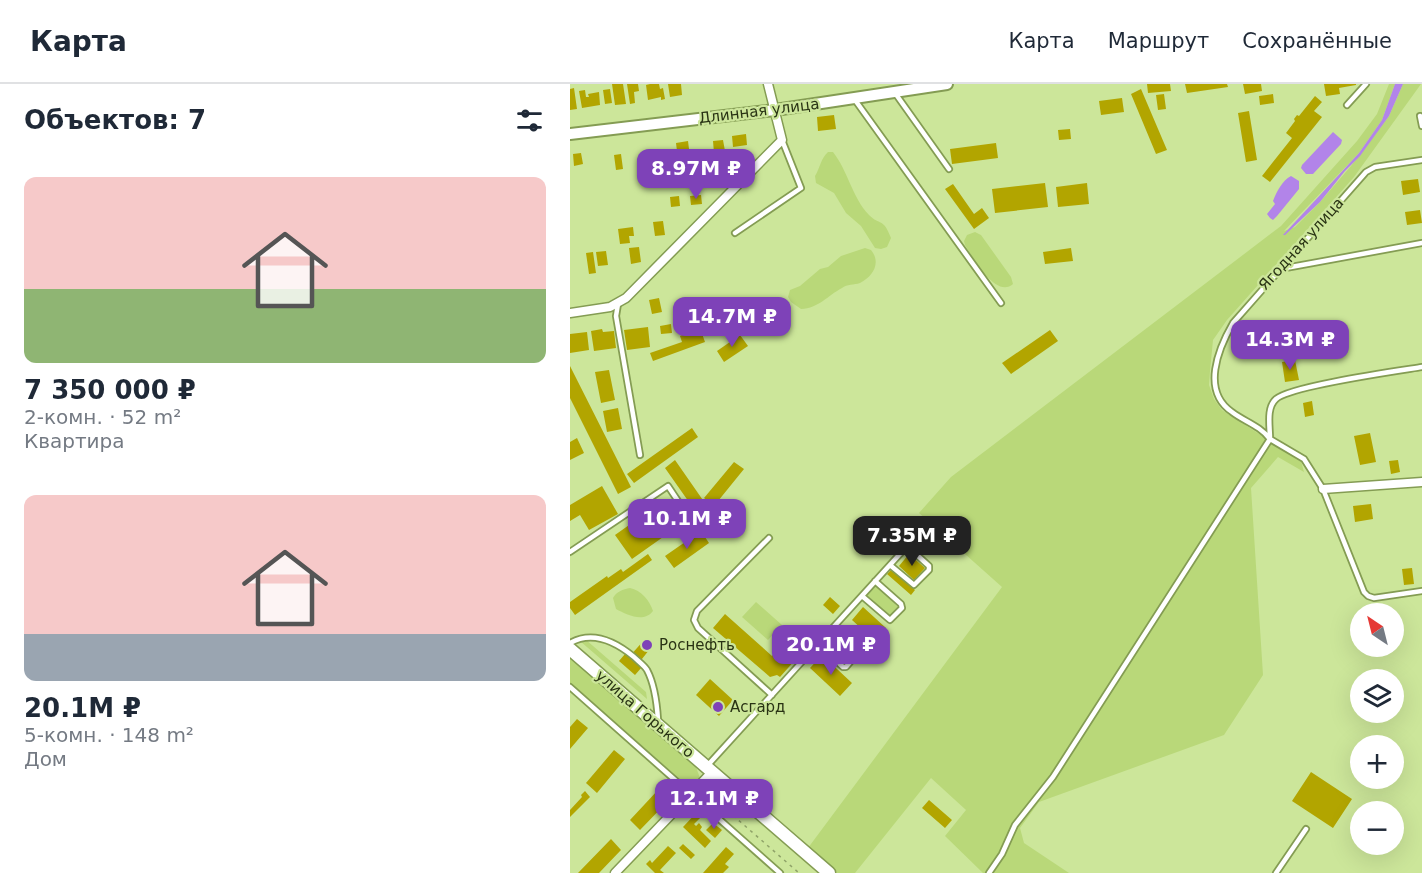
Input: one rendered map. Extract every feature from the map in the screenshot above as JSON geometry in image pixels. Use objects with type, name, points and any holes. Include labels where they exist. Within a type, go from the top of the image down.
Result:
[{"type":"main road","name":"улица Горького","points":[[570,649],[829,873]]},
{"type":"street","points":[[570,313],[618,304],[626,298],[782,140],[768,84]]},
{"type":"street","name":"Длинная улица","points":[[570,134],[775,110],[947,84]]},
{"type":"street","points":[[1323,489],[1422,482]]},
{"type":"street","points":[[615,873],[692,794],[709,770]]},
{"type":"lane","points":[[1347,105],[1366,84]]},
{"type":"lane","points":[[894,92],[949,169]]},
{"type":"lane","points":[[853,98],[1001,303]]},
{"type":"lane","points":[[1420,116],[1422,126]]},
{"type":"lane","points":[[735,233],[801,188],[782,140]]},
{"type":"lane","name":"Ягодная улица","points":[[1422,160],[1374,167],[1366,171],[1233,323],[1225,336],[1213,380],[1223,405],[1257,425],[1270,439],[1305,459],[1323,489],[1364,592],[1374,598],[1422,591]]},
{"type":"lane","points":[[1279,269],[1422,243]]},
{"type":"lane","points":[[618,304],[616,316],[640,455]]},
{"type":"lane","points":[[990,873],[1002,854],[1015,825],[1053,777],[1270,439],[1269,412],[1276,398],[1304,388],[1422,367]]},
{"type":"lane","points":[[570,552],[668,486],[678,501]]},
{"type":"lane","points":[[709,770],[772,695],[919,533]]},
{"type":"lane","points":[[769,538],[697,611],[694,620],[698,628],[772,695]]},
{"type":"lane","points":[[890,565],[912,585],[923,577],[930,568],[906,546]]},
{"type":"lane","points":[[862,596],[888,620],[892,619],[902,606],[875,581]]},
{"type":"lane","points":[[818,644],[843,667],[846,667],[856,653],[831,630]]},
{"type":"lane","points":[[570,643],[588,637],[607,640],[622,647],[645,667],[654,692],[658,726]]},
{"type":"lane","points":[[570,687],[780,873]]},
{"type":"lane","points":[[1275,873],[1306,829]]},
{"type":"path","points":[[699,786],[799,873]]},
{"type":"green space","points":[[1389,84],[1395,84],[1382,120],[1359,153],[1284,231],[1295,227],[1351,166],[1389,116],[1403,84],[1421,84],[1354,177],[1227,320],[1213,340],[1209,385],[1214,399],[1222,410],[1301,461],[1304,472],[1278,457],[1251,488],[1263,675],[1224,735],[1039,802],[1020,828],[1024,843],[1069,873],[983,873],[945,836],[966,810],[931,778],[855,873],[837,873],[808,848],[1002,587],[919,513],[951,477],[1281,226],[1357,141],[1377,114]]},
{"type":"green space","points":[[828,152],[833,152],[843,167],[863,208],[886,227],[891,238],[887,247],[875,248],[861,226],[846,213],[834,193],[816,183],[815,176]]},
{"type":"green space","points":[[975,232],[981,235],[1011,277],[1013,284],[1006,287],[999,286],[992,282],[979,267],[964,241],[967,235]]},
{"type":"green space","points":[[865,248],[871,250],[876,264],[872,273],[865,280],[848,285],[818,304],[807,308],[801,309],[791,302],[788,297],[790,290],[800,286],[820,269],[828,267],[841,256]]},
{"type":"green space","points":[[876,586],[898,607],[890,616],[867,595]]},
{"type":"green space","points":[[630,588],[638,591],[650,603],[653,611],[649,615],[635,617],[616,609],[614,596]]},
{"type":"green space","points":[[756,602],[782,625],[768,640],[742,617]]},
{"type":"green space","points":[[585,639],[646,692],[647,699],[580,641]]},
{"type":"green space","points":[[570,656],[696,767],[700,778],[694,786],[688,786],[570,683]]},
{"type":"shaded area","points":[[1395,84],[1403,84],[1389,116],[1360,156],[1320,202],[1283,235],[1359,153],[1382,120]]},
{"type":"shaded area","points":[[1333,132],[1342,140],[1341,144],[1313,174],[1306,174],[1301,168],[1302,165]]},
{"type":"shaded area","points":[[1291,176],[1299,181],[1299,189],[1273,220],[1267,214],[1275,204],[1273,201],[1280,187]]},
{"type":"building","points":[[612,84],[623,84],[626,104],[615,105]]},
{"type":"building","points":[[627,84],[638,84],[639,91],[634,92],[635,103],[630,104]]},
{"type":"building","points":[[659,84],[660,89],[663,88],[665,99],[661,100],[661,97],[648,100],[646,85]]},
{"type":"building","points":[[668,84],[681,84],[682,95],[670,97]]},
{"type":"building","points":[[1147,84],[1170,84],[1171,91],[1148,93]]},
{"type":"building","points":[[1185,84],[1227,84],[1228,87],[1187,93]]},
{"type":"building","points":[[1243,84],[1261,84],[1262,91],[1245,94]]},
{"type":"building","points":[[1324,84],[1356,85],[1339,88],[1340,94],[1326,96]]},
{"type":"building","points":[[574,88],[577,109],[570,110],[570,89]]},
{"type":"building","points":[[610,89],[612,103],[605,104],[603,90]]},
{"type":"building","points":[[1141,89],[1167,150],[1156,154],[1131,94]]},
{"type":"building","points":[[585,90],[586,97],[589,97],[588,94],[599,92],[600,105],[582,108],[579,91]]},
{"type":"building","points":[[1164,94],[1166,109],[1158,110],[1156,95]]},
{"type":"building","points":[[1273,94],[1274,103],[1260,105],[1259,96]]},
{"type":"building","points":[[1315,96],[1322,102],[1314,111],[1322,117],[1270,182],[1262,176],[1292,138],[1286,133],[1295,121],[1294,119]]},
{"type":"building","points":[[1122,98],[1124,112],[1101,115],[1099,101]]},
{"type":"building","points":[[1249,111],[1257,160],[1246,162],[1238,113]]},
{"type":"building","points":[[834,115],[836,129],[818,131],[817,117]]},
{"type":"building","points":[[1070,129],[1071,139],[1059,140],[1058,130]]},
{"type":"building","points":[[746,134],[747,145],[733,147],[732,136]]},
{"type":"building","points":[[723,140],[725,151],[714,153],[713,141]]},
{"type":"building","points":[[688,141],[691,165],[697,165],[696,160],[703,159],[704,172],[680,175],[676,143]]},
{"type":"building","points":[[996,143],[998,158],[952,164],[950,149]]},
{"type":"building","points":[[581,153],[583,164],[574,166],[573,154]]},
{"type":"building","points":[[621,154],[623,169],[616,170],[614,155]]},
{"type":"building","points":[[720,169],[722,184],[713,185],[711,170]]},
{"type":"building","points":[[646,171],[648,185],[642,186],[640,172]]},
{"type":"building","points":[[1418,179],[1420,192],[1403,195],[1401,181]]},
{"type":"building","points":[[1045,183],[1048,207],[995,213],[992,189]]},
{"type":"building","points":[[1087,183],[1089,204],[1058,207],[1056,187]]},
{"type":"building","points":[[953,184],[974,214],[982,208],[989,218],[974,229],[945,189]]},
{"type":"building","points":[[701,195],[702,204],[691,205],[690,196]]},
{"type":"building","points":[[679,196],[680,206],[671,207],[670,197]]},
{"type":"building","points":[[1420,210],[1422,223],[1407,225],[1405,212]]},
{"type":"building","points":[[663,221],[665,235],[655,236],[653,222]]},
{"type":"building","points":[[633,227],[634,236],[629,236],[630,243],[620,244],[618,229]]},
{"type":"building","points":[[639,247],[641,262],[631,264],[629,248]]},
{"type":"building","points":[[1071,248],[1073,261],[1045,264],[1043,252]]},
{"type":"building","points":[[606,251],[608,265],[598,266],[596,252]]},
{"type":"building","points":[[593,252],[596,273],[589,274],[586,253]]},
{"type":"building","points":[[659,298],[662,312],[652,314],[649,300]]},
{"type":"building","points":[[671,324],[672,333],[661,334],[660,326]]},
{"type":"building","points":[[648,327],[650,347],[627,350],[624,330]]},
{"type":"building","points":[[700,328],[705,342],[653,361],[650,353],[682,342],[680,336]]},
{"type":"building","points":[[602,329],[603,332],[614,331],[616,348],[594,351],[591,331]]},
{"type":"building","points":[[1050,330],[1058,341],[1011,374],[1002,363]]},
{"type":"building","points":[[587,332],[589,350],[570,353],[570,334]]},
{"type":"building","points":[[740,335],[748,346],[724,362],[717,351]]},
{"type":"building","points":[[1295,360],[1299,380],[1285,382],[1282,362]]},
{"type":"building","points":[[570,366],[631,487],[618,494],[570,398]]},
{"type":"building","points":[[609,370],[615,400],[601,403],[595,372]]},
{"type":"building","points":[[1312,401],[1314,415],[1305,417],[1303,403]]},
{"type":"building","points":[[618,408],[622,429],[607,432],[603,411]]},
{"type":"building","points":[[692,428],[698,437],[634,483],[627,474]]},
{"type":"building","points":[[1370,433],[1376,462],[1360,465],[1354,436]]},
{"type":"building","points":[[577,438],[584,453],[570,460],[570,442]]},
{"type":"building","points":[[675,460],[707,506],[632,559],[615,535],[663,501],[674,517],[691,505],[665,468]]},
{"type":"building","points":[[1398,460],[1400,472],[1391,474],[1389,461]]},
{"type":"building","points":[[734,462],[744,469],[714,506],[704,498]]},
{"type":"building","points":[[602,486],[618,514],[589,530],[580,515],[570,521],[570,505]]},
{"type":"building","points":[[1371,504],[1373,519],[1355,522],[1353,506]]},
{"type":"building","points":[[701,531],[709,543],[674,568],[665,556]]},
{"type":"building","points":[[648,554],[652,560],[575,615],[570,608],[570,602],[607,576],[608,578],[621,569],[623,572]]},
{"type":"building","points":[[909,554],[925,568],[914,580],[899,566]]},
{"type":"building","points":[[1412,568],[1414,584],[1404,585],[1402,569]]},
{"type":"building","points":[[892,569],[915,590],[911,595],[887,574]]},
{"type":"building","points":[[830,597],[840,606],[833,614],[823,605]]},
{"type":"building","points":[[863,607],[886,628],[875,641],[852,620]]},
{"type":"building","points":[[725,614],[772,656],[789,637],[804,650],[780,677],[777,675],[770,677],[713,628]]},
{"type":"building","points":[[645,639],[653,645],[638,664],[642,667],[635,675],[619,661],[625,654],[629,657]]},
{"type":"building","points":[[822,655],[852,683],[840,696],[810,668]]},
{"type":"building","points":[[710,679],[733,700],[719,716],[696,695]]},
{"type":"building","points":[[577,719],[588,728],[570,749],[570,727]]},
{"type":"building","points":[[614,750],[625,759],[597,793],[586,783]]},
{"type":"building","points":[[1311,772],[1352,799],[1333,828],[1292,801]]},
{"type":"building","points":[[658,790],[669,800],[640,830],[630,820]]},
{"type":"building","points":[[585,791],[590,797],[570,817],[570,810]]},
{"type":"building","points":[[929,800],[952,820],[945,828],[922,808]]},
{"type":"building","points":[[699,810],[704,814],[694,824],[696,826],[699,823],[702,827],[700,830],[711,841],[705,848],[683,827]]},
{"type":"building","points":[[713,823],[722,830],[715,838],[706,830]]},
{"type":"building","points":[[611,839],[621,850],[599,873],[578,873]]},
{"type":"building","points":[[683,844],[695,855],[691,859],[679,848]]},
{"type":"building","points":[[668,846],[676,853],[660,870],[664,873],[655,873],[646,864],[650,860],[652,863]]},
{"type":"building","points":[[726,847],[734,854],[725,864],[729,867],[723,873],[703,873]]},
{"type":"place","name":"Роснефть","points":[[647,645]]},
{"type":"place","name":"Асгард","points":[[718,707]]}]
